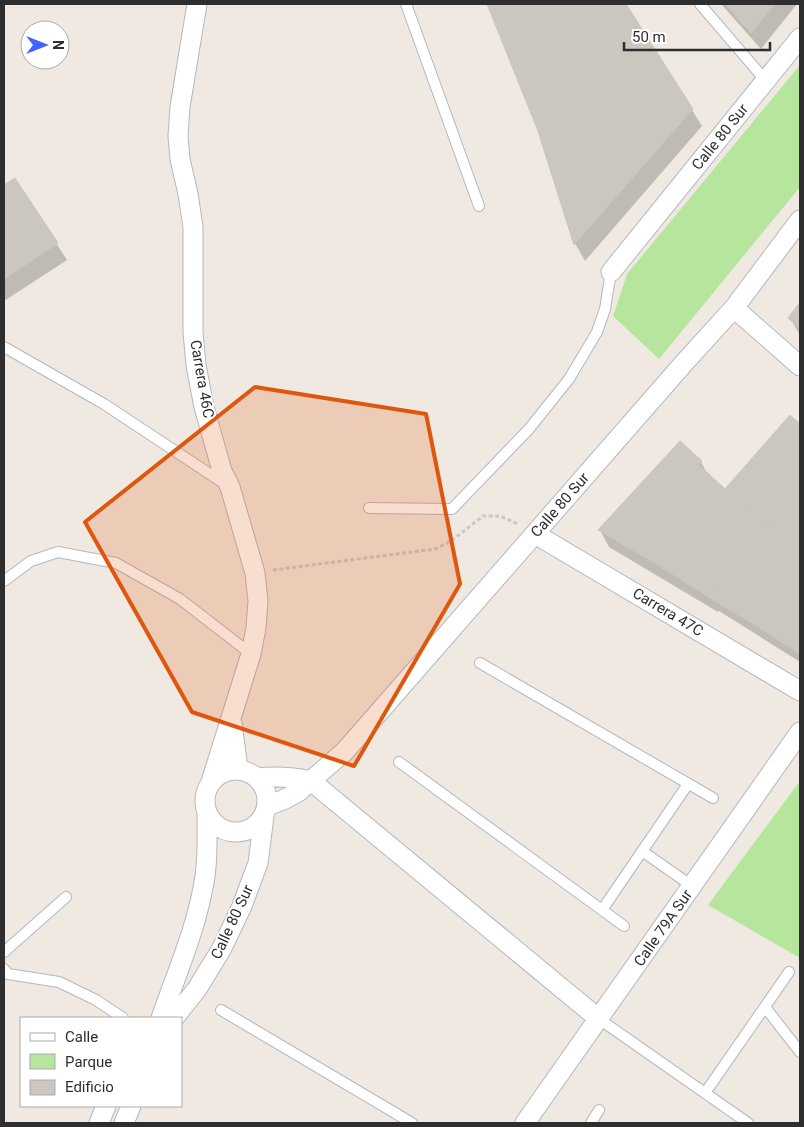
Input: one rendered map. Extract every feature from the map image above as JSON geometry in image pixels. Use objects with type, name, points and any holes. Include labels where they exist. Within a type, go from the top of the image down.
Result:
[{"type":"street","name":"Carrera 46C","points":[[200,5],[180,106],[178,136],[180,159],[193,227],[193,332],[196,365],[204,407],[222,471],[230,487],[255,573],[258,601],[256,628],[251,654],[211,782]]},
{"type":"street","name":"Calle 80 Sur","points":[[611,272],[800,38]]},
{"type":"street","name":"Calle 80 Sur","points":[[175,1017],[197,989],[222,948],[242,906],[258,863],[265,811],[298,792],[345,751],[677,370],[734,308],[800,220]]},
{"type":"street","points":[[734,308],[800,366]]},
{"type":"street","name":"Carrera 47C","points":[[535,534],[800,691]]},
{"type":"street","points":[[231,717],[238,770]]},
{"type":"street","name":"Calle 79A Sur","points":[[525,1123],[800,732]]},
{"type":"street","points":[[228,770],[248,772],[257,778],[264,786],[267,796],[265,811],[258,824],[249,830],[240,832],[220,829],[207,814],[205,806],[207,789],[211,782],[228,770]]},
{"type":"street","points":[[257,778],[275,776],[311,780],[599,1018]]},
{"type":"street","name":"Calle 80 Sur","points":[[161,1017],[188,943],[197,911],[205,874],[207,814]]},
{"type":"street","points":[[98,1123],[106,1107]]},
{"type":"street","points":[[124,1123],[131,1107]]},
{"type":"lane","points":[[406,4],[480,206]]},
{"type":"lane","points":[[700,4],[766,81]]},
{"type":"lane","name":"Calle 80 Sur","points":[[369,508],[452,509],[529,429],[569,379],[597,332],[604,309],[611,272]]},
{"type":"lane","points":[[4,347],[104,404],[230,487]]},
{"type":"lane","points":[[4,582],[31,561],[58,552],[116,563],[180,599],[251,654]]},
{"type":"lane","points":[[480,663],[713,798]]},
{"type":"lane","points":[[399,762],[624,926]]},
{"type":"lane","points":[[602,910],[688,784]]},
{"type":"lane","points":[[642,850],[692,886]]},
{"type":"lane","points":[[4,952],[66,897]]},
{"type":"lane","points":[[4,969],[8,974],[59,982],[96,1000],[122,1017]]},
{"type":"lane","points":[[705,1093],[789,972]]},
{"type":"lane","points":[[765,1006],[800,1052]]},
{"type":"lane","points":[[220,1010],[412,1123]]},
{"type":"lane","points":[[599,1018],[748,1123]]},
{"type":"lane","points":[[591,1123],[599,1110]]},
{"type":"path","points":[[255,573],[435,549],[451,540],[483,516],[500,516],[535,534]]},
{"type":"highlighted area","points":[[255,387],[426,414],[460,584],[354,766],[192,712],[85,522]]},
{"type":"green space","points":[[800,65],[800,187],[659,359],[613,316],[627,274]]},
{"type":"green space","points":[[800,781],[800,958],[708,905]]},
{"type":"building","points":[[487,4],[626,4],[693,109],[574,245],[538,131]]},
{"type":"building","points":[[725,4],[775,4],[751,33]]},
{"type":"building","points":[[15,178],[58,243],[4,279],[4,185]]},
{"type":"building","points":[[800,302],[800,329],[788,318]]},
{"type":"building","points":[[790,415],[800,424],[800,492],[769,526],[725,489]]},
{"type":"building","points":[[680,441],[702,461],[698,464],[725,489],[658,565],[598,530]]},
{"type":"building","points":[[725,489],[769,526],[708,597],[658,565]]},
{"type":"building","points":[[800,492],[800,555],[769,526]]},
{"type":"building","points":[[769,526],[800,555],[800,581],[758,627],[708,597]]},
{"type":"building","points":[[800,581],[800,654],[758,627]]}]
